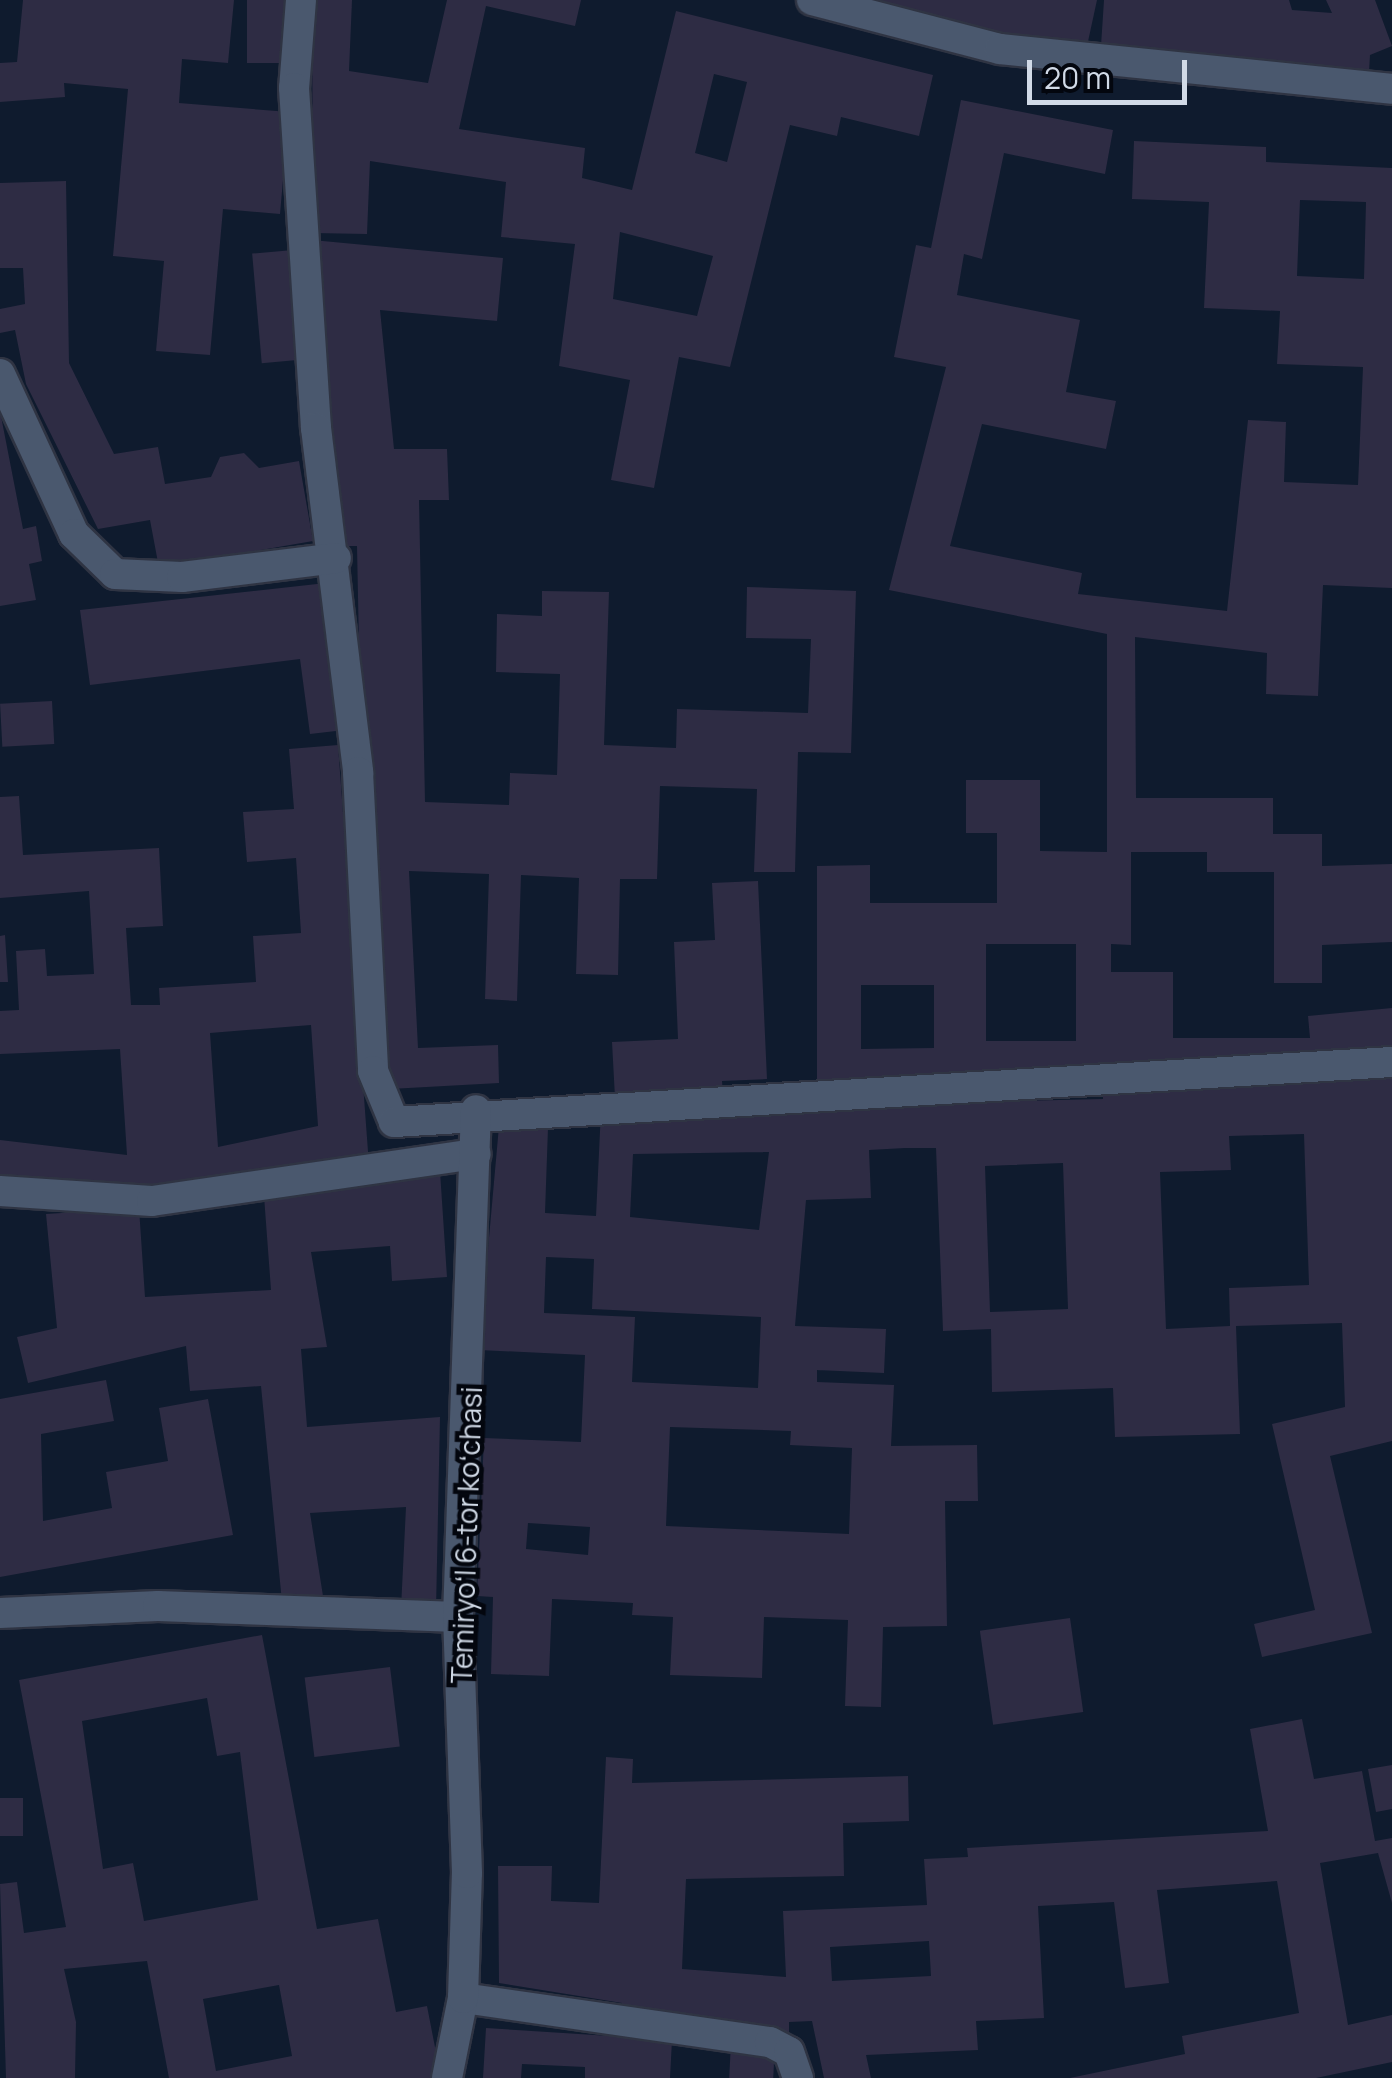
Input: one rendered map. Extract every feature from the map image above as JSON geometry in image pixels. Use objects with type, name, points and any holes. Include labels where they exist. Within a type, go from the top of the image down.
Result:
[{"type":"street","points":[[300,0],[300,223],[336,558],[373,1071],[394,1122],[410,1127],[476,1110],[1392,1062]]},
{"type":"street","points":[[812,0],[1000,49],[1392,89]]},
{"type":"street","points":[[0,374],[74,534],[116,574],[182,577],[336,558]]},
{"type":"street","name":"Temiryoʻl 6-tor koʻchasi","points":[[447,2078],[463,1998],[458,1617],[476,1110]]},
{"type":"street","points":[[0,1191],[152,1201],[476,1154]]},
{"type":"street","points":[[0,1613],[158,1606],[458,1617]]},
{"type":"street","points":[[463,1998],[770,2042],[789,2052],[798,2078]]},
{"type":"building","points":[[23,0],[234,0],[228,63],[182,59],[179,103],[289,112],[280,214],[223,209],[210,355],[156,351],[164,261],[113,256],[128,89],[64,83],[65,97],[0,102],[0,63],[17,62]]},
{"type":"building","points":[[247,0],[289,0],[289,63],[247,63]]},
{"type":"building","points":[[312,0],[352,0],[349,71],[428,83],[447,0],[581,0],[575,26],[486,6],[459,129],[585,148],[582,178],[632,190],[676,11],[933,75],[919,136],[841,117],[837,136],[790,125],[730,367],[679,357],[654,488],[611,480],[630,380],[559,366],[575,244],[501,237],[506,182],[370,161],[367,234],[313,233]],"holes":[[[714,74],[747,82],[727,162],[695,153]],[[620,232],[713,256],[697,316],[613,299]]]},
{"type":"building","points":[[856,0],[1097,0],[1084,60]]},
{"type":"building","points":[[1104,0],[1289,0],[1292,10],[1332,13],[1326,0],[1375,0],[1392,46],[1370,55],[1369,72],[1100,61]]},
{"type":"building","points":[[961,100],[1113,130],[1105,174],[1004,153],[982,259],[964,254],[957,295],[1080,320],[1066,392],[1116,401],[1106,449],[982,424],[950,546],[1082,573],[1078,594],[1227,611],[1248,420],[1286,422],[1284,482],[1358,485],[1363,367],[1277,364],[1280,311],[1204,308],[1209,202],[1132,199],[1134,141],[1266,147],[1266,162],[1392,168],[1392,588],[1323,585],[1318,696],[1266,694],[1267,653],[1135,637],[1136,798],[1273,798],[1273,834],[1322,834],[1322,866],[1392,864],[1392,942],[1322,945],[1322,983],[1274,983],[1274,872],[1207,872],[1207,852],[1131,852],[1131,945],[1111,944],[1111,972],[1173,972],[1173,1038],[1310,1038],[1308,1016],[1392,1008],[1392,1050],[1111,1079],[817,1079],[817,866],[870,865],[870,903],[997,903],[997,833],[966,833],[966,780],[1040,780],[1040,851],[1107,852],[1107,634],[889,590],[946,367],[894,357],[916,245],[931,248]],"holes":[[[1300,200],[1366,202],[1364,279],[1297,276]],[[986,944],[1076,944],[1076,1041],[986,1041]],[[861,985],[934,985],[934,1048],[861,1049]]]},
{"type":"building","points":[[66,181],[69,363],[114,454],[158,447],[165,484],[211,477],[220,457],[244,453],[259,468],[299,461],[313,541],[159,568],[150,520],[98,529],[26,384],[15,330],[0,333],[0,309],[25,304],[23,268],[0,268],[0,183]]},
{"type":"building","points":[[312,240],[503,258],[497,321],[380,310],[394,449],[447,449],[449,500],[419,500],[425,802],[509,805],[510,773],[557,775],[560,674],[496,672],[497,614],[542,616],[542,591],[609,592],[604,745],[676,748],[677,709],[808,713],[811,639],[746,638],[747,587],[856,591],[851,753],[798,752],[795,872],[754,872],[757,789],[660,786],[657,879],[620,879],[618,975],[576,974],[579,878],[521,875],[517,1001],[485,999],[489,874],[409,871],[418,1048],[498,1045],[499,1083],[390,1089],[375,801],[362,800],[357,546],[340,546]]},
{"type":"building","points":[[293,250],[303,360],[262,363],[252,254]]},
{"type":"building","points":[[0,411],[23,529],[36,526],[42,561],[29,564],[36,600],[0,606]]},
{"type":"building","points":[[335,582],[353,729],[310,734],[300,659],[90,685],[80,610]]},
{"type":"building","points":[[52,701],[54,744],[2,747],[0,704]]},
{"type":"building","points":[[338,745],[369,1165],[175,1204],[0,1184],[0,1140],[127,1155],[120,1049],[0,1054],[0,1011],[19,1010],[16,951],[45,949],[47,976],[94,974],[89,891],[0,898],[0,797],[19,796],[23,855],[159,848],[163,926],[126,928],[131,1005],[160,1005],[159,988],[256,982],[253,936],[301,933],[296,858],[247,862],[243,812],[294,809],[289,749]],"holes":[[[311,1025],[318,1126],[218,1147],[210,1033]]]},
{"type":"building","points":[[758,881],[767,1079],[722,1081],[723,1093],[615,1098],[612,1042],[678,1039],[674,942],[715,940],[712,883]]},
{"type":"building","points":[[5,935],[8,982],[0,982],[0,936]]},
{"type":"building","points":[[1392,1071],[1392,1441],[1330,1456],[1372,1633],[1262,1657],[1254,1624],[1315,1610],[1272,1424],[1345,1407],[1342,1323],[1236,1326],[1240,1434],[1115,1437],[1113,1388],[992,1392],[991,1329],[943,1331],[936,1148],[905,1148],[869,1150],[871,1198],[806,1200],[795,1326],[886,1329],[884,1373],[817,1370],[817,1382],[894,1385],[891,1446],[977,1445],[978,1501],[945,1501],[947,1626],[883,1627],[881,1707],[845,1706],[848,1620],[764,1617],[762,1678],[670,1675],[673,1617],[632,1615],[633,1603],[552,1599],[549,1676],[491,1674],[493,1597],[477,1596],[484,1438],[581,1442],[585,1355],[479,1350],[499,1126],[548,1128],[545,1213],[596,1216],[601,1110],[1103,1099],[1103,1086]],"holes":[[[1304,1134],[1309,1285],[1229,1288],[1230,1326],[1166,1329],[1160,1172],[1231,1170],[1229,1136]],[[769,1152],[759,1230],[630,1217],[633,1154]],[[1063,1163],[1068,1309],[990,1312],[985,1166]],[[546,1257],[594,1259],[592,1309],[761,1317],[758,1388],[632,1382],[635,1317],[544,1313]],[[670,1427],[791,1431],[790,1445],[852,1448],[849,1534],[666,1526]],[[528,1523],[590,1527],[588,1555],[526,1549]]]},
{"type":"building","points":[[440,1171],[447,1277],[392,1281],[390,1246],[311,1252],[327,1347],[301,1349],[307,1427],[440,1417],[436,1610],[401,1608],[406,1507],[310,1513],[323,1596],[282,1602],[261,1386],[190,1391],[186,1346],[28,1383],[17,1337],[57,1328],[46,1214],[139,1208],[145,1297],[271,1290],[264,1196]]},
{"type":"building","points":[[106,1380],[114,1421],[41,1434],[43,1521],[112,1508],[106,1472],[168,1461],[159,1408],[208,1399],[233,1535],[0,1577],[0,1399]]},
{"type":"building","points":[[1070,1618],[1083,1712],[993,1725],[980,1631]]},
{"type":"building","points":[[262,1635],[317,1929],[378,1919],[396,2012],[427,2006],[441,2078],[169,2078],[147,1961],[64,1969],[76,2022],[75,2078],[6,2078],[0,1884],[17,1882],[24,1933],[66,1927],[19,1680]],"holes":[[[207,1698],[217,1756],[240,1752],[258,1900],[144,1921],[133,1863],[103,1869],[82,1721]],[[279,1985],[292,2056],[216,2071],[203,1999]]]},
{"type":"building","points":[[390,1667],[400,1746],[314,1757],[305,1677]]},
{"type":"building","points":[[1302,1719],[1314,1779],[1362,1771],[1375,1841],[1392,1838],[1392,1903],[1378,1853],[1320,1863],[1348,2025],[1392,2015],[1392,2062],[1316,2078],[1070,2078],[1185,2054],[1182,2036],[1299,2013],[1277,1881],[1157,1890],[1169,1983],[1125,1988],[1114,1902],[1038,1906],[1044,2018],[976,2021],[978,2050],[866,2055],[871,2078],[824,2078],[812,2021],[789,2022],[789,2032],[621,2020],[622,2003],[499,1983],[498,1866],[552,1866],[551,1901],[599,1903],[606,1757],[633,1759],[632,1783],[908,1776],[909,1821],[843,1823],[844,1876],[686,1879],[682,1969],[786,1977],[783,1911],[927,1905],[924,1859],[968,1857],[967,1848],[1268,1831],[1250,1729]],"holes":[[[929,1941],[931,1976],[832,1981],[830,1947]]]},
{"type":"building","points":[[1392,1765],[1392,1809],[1376,1812],[1368,1769]]},
{"type":"building","points":[[0,1798],[23,1798],[23,1836],[0,1836]]},
{"type":"building","points":[[486,2028],[672,2040],[670,2078],[585,2078],[585,2067],[522,2064],[521,2078],[483,2078]]},
{"type":"building","points":[[731,2043],[775,2045],[773,2078],[729,2078]]}]
